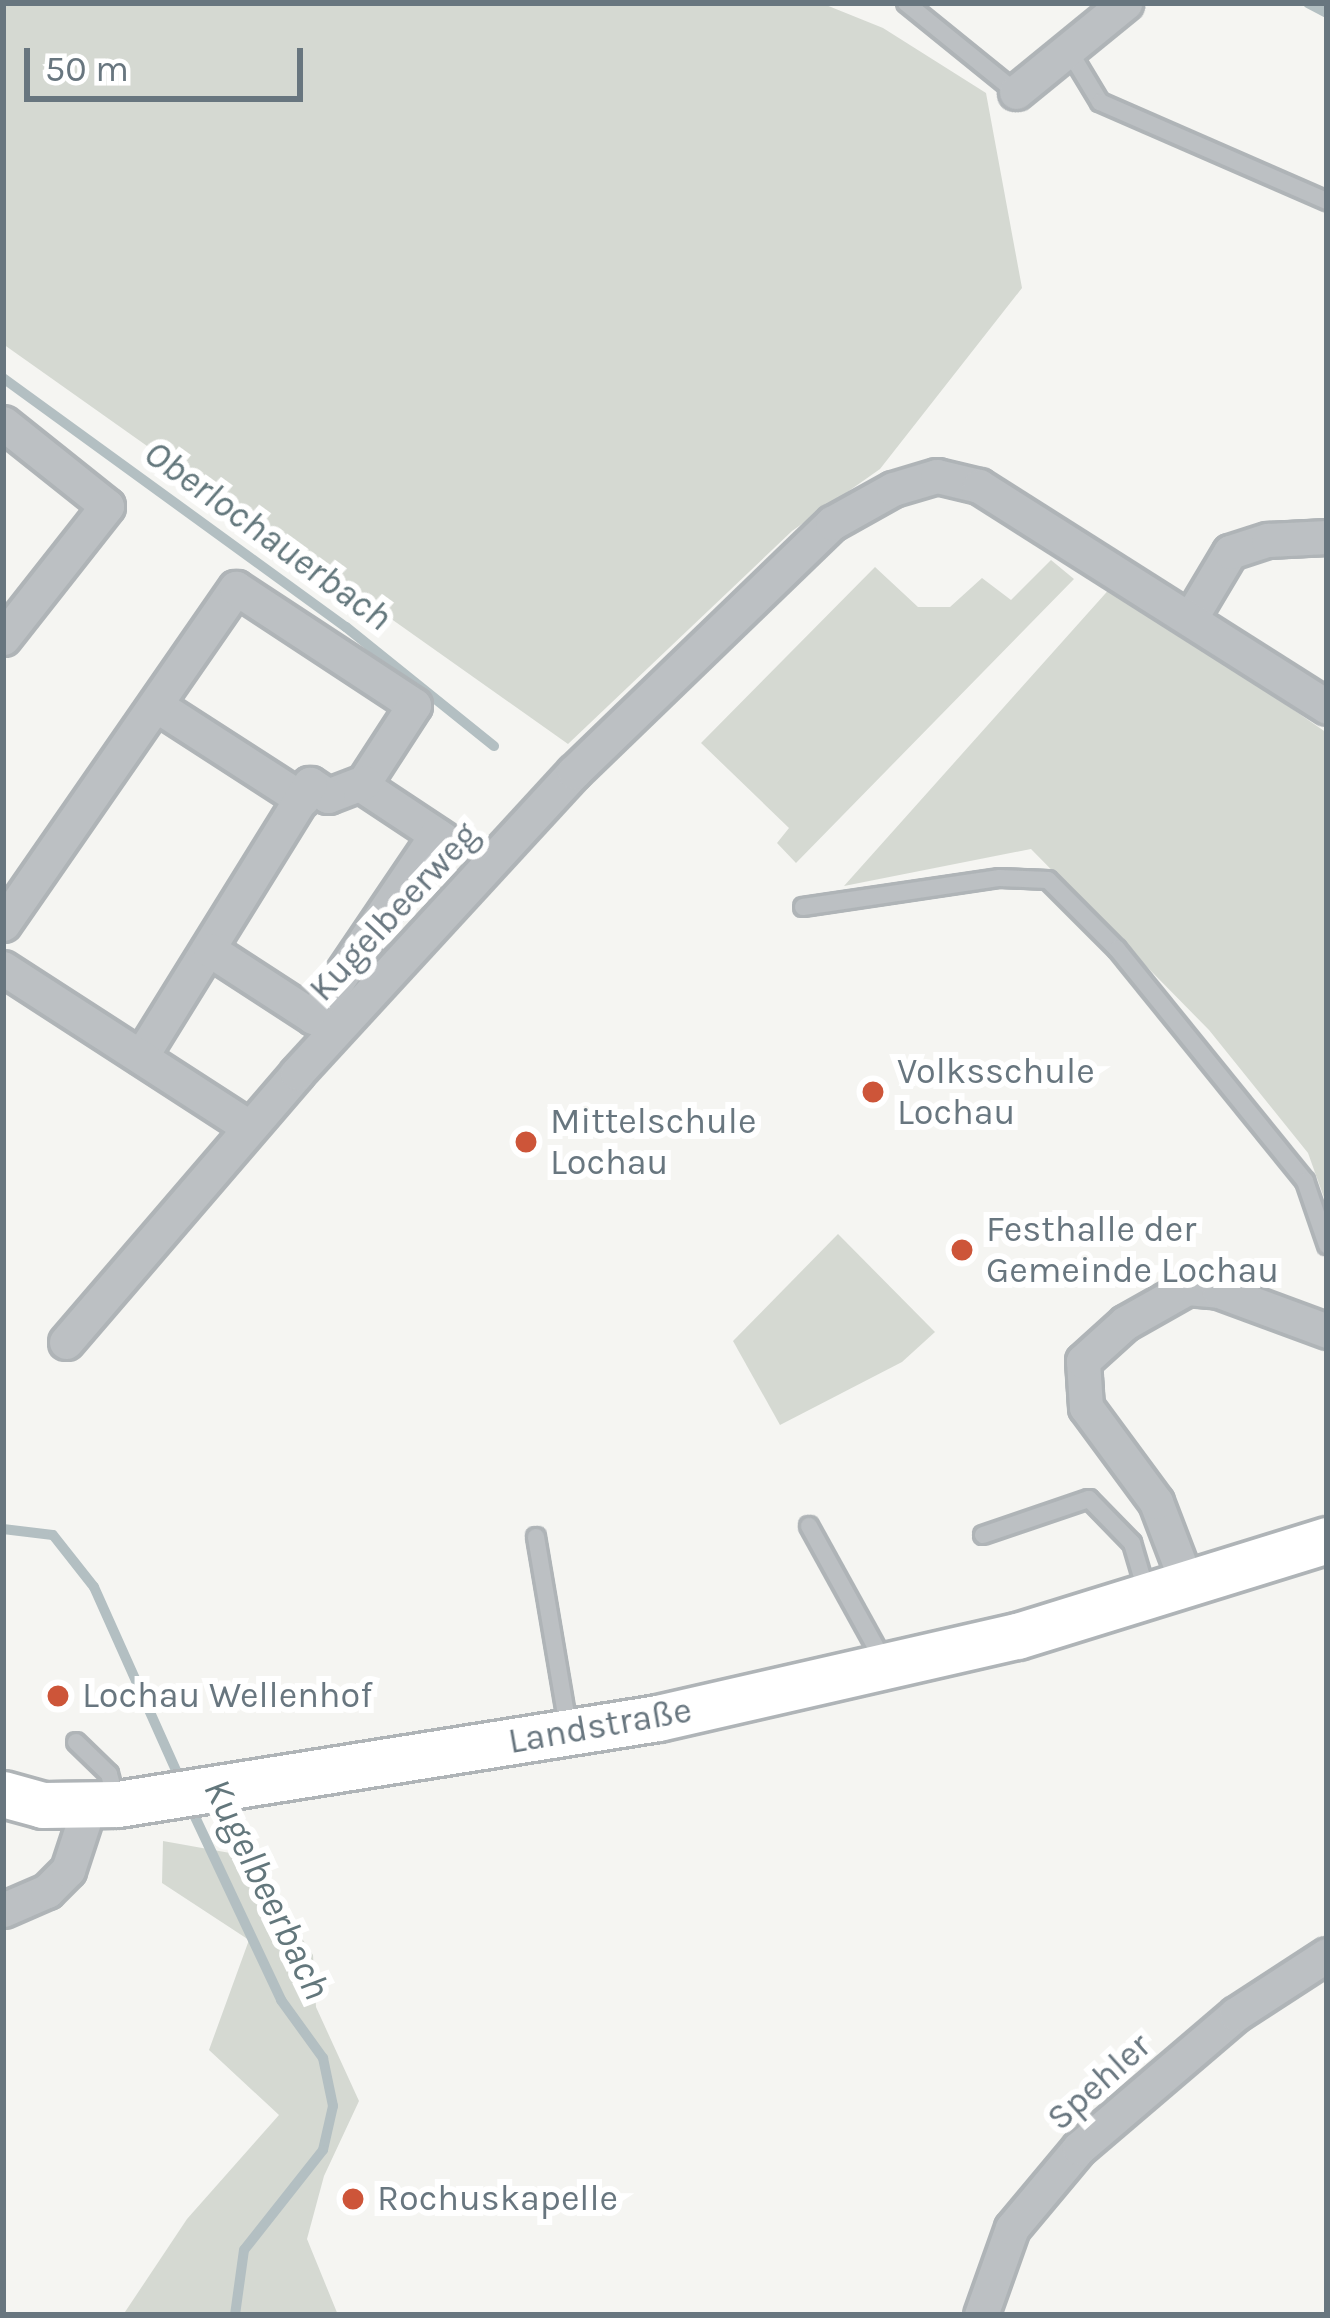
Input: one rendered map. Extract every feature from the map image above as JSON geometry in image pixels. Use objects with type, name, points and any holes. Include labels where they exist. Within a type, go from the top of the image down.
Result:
[{"type":"main road","name":"Landstraße","points":[[3,1794],[103,1805],[569,1732],[887,1668],[1168,1592],[1327,1540]]},
{"type":"street","points":[[1016,92],[1125,3]]},
{"type":"street","points":[[3,423],[107,506],[5,632]]},
{"type":"street","name":"Kugelbeerweg","points":[[66,1342],[249,1127],[488,868],[798,554],[832,523],[893,489],[937,476],[980,486],[1327,707]]},
{"type":"street","points":[[1190,619],[1230,552],[1268,540],[1327,537]]},
{"type":"street","points":[[3,924],[236,588],[414,705],[360,784],[328,796],[310,784],[141,1057]]},
{"type":"street","points":[[156,705],[302,799]]},
{"type":"street","points":[[360,784],[488,868]]},
{"type":"street","points":[[210,950],[313,1017],[444,840]]},
{"type":"street","points":[[3,968],[249,1127]]},
{"type":"street","points":[[1168,1592],[1156,1502],[1087,1407],[1078,1380],[1083,1361],[1125,1323],[1186,1288],[1219,1291],[1327,1331]]},
{"type":"street","points":[[3,1910],[47,1891],[68,1870],[103,1805]]},
{"type":"street","name":"Spehler","points":[[981,2315],[1012,2228],[1079,2148],[1236,2014],[1327,1955]]},
{"type":"lane","points":[[906,3],[1016,92]]},
{"type":"lane","points":[[1068,49],[1100,102],[1327,201]]},
{"type":"lane","points":[[803,907],[1000,878],[1048,880],[1117,949],[1305,1181],[1327,1244]]},
{"type":"lane","points":[[983,1535],[1088,1498],[1132,1543],[1168,1592]]},
{"type":"lane","points":[[809,1526],[887,1668]]},
{"type":"lane","points":[[536,1537],[569,1732]]},
{"type":"lane","points":[[76,1742],[109,1774],[103,1805]]},
{"type":"shaded area","points":[[3,3],[821,3],[883,28],[986,93],[1022,288],[880,469],[792,531],[568,744],[3,344]]},
{"type":"shaded area","points":[[1051,560],[1074,579],[796,863],[777,843],[789,828],[701,743],[875,567],[918,607],[950,607],[982,578],[1011,600]]},
{"type":"shaded area","points":[[1113,585],[1327,733],[1327,1206],[1308,1153],[1209,1030],[1031,849],[844,886]]},
{"type":"shaded area","points":[[838,1234],[935,1332],[902,1362],[780,1425],[733,1341]]},
{"type":"shaded area","points":[[163,1841],[247,1856],[313,1955],[316,2007],[359,2101],[324,2176],[307,2239],[338,2315],[123,2315],[187,2219],[279,2115],[209,2050],[249,1940],[162,1883]]},
{"type":"waterway","points":[[1308,3],[1327,13]]},
{"type":"waterway","name":"Oberlochauerbach","points":[[3,378],[346,627],[494,746]]},
{"type":"waterway","name":"Kugelbeerbach","points":[[3,1529],[53,1535],[94,1587],[182,1784]]},
{"type":"waterway","name":"Kugelbeerbach","points":[[188,1802],[281,2000],[323,2058],[333,2106],[323,2150],[244,2250],[235,2315]]},
{"type":"place","name":"Volksschule Lochau","points":[[873,1092]]},
{"type":"place","name":"Mittelschule Lochau","points":[[526,1142]]},
{"type":"place","name":"Festhalle der Gemeinde Lochau","points":[[962,1250]]},
{"type":"place","name":"Lochau Wellenhof","points":[[58,1696]]},
{"type":"place","name":"Rochuskapelle","points":[[353,2199]]}]
